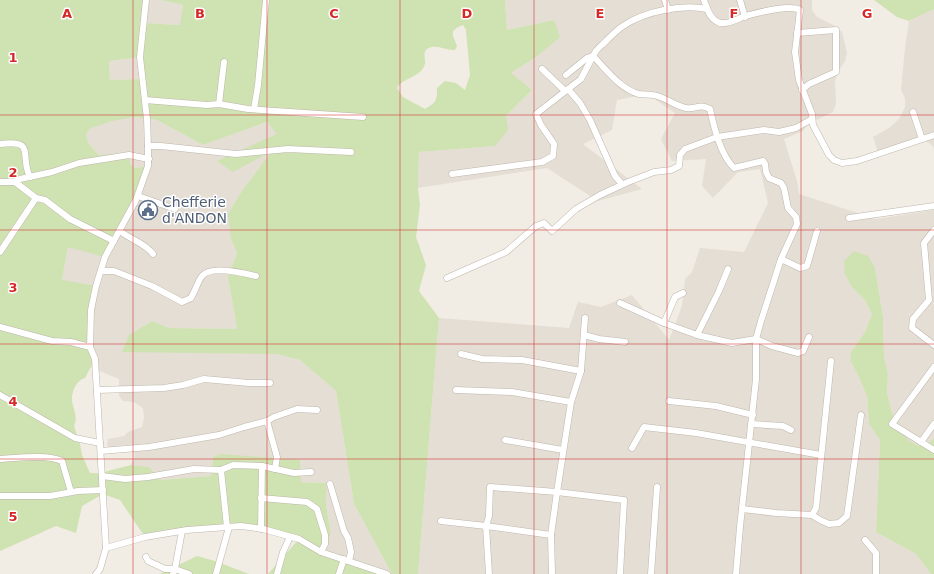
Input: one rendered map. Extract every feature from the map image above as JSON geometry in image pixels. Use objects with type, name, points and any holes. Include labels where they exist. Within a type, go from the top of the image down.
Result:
[{"type":"street","points":[[96,574],[100,569],[106,548],[95,358],[90,347],[91,310],[105,257],[120,232],[138,196],[148,166],[149,159],[140,56],[146,0]]},
{"type":"street","points":[[254,109],[258,85],[266,0]]},
{"type":"street","points":[[665,0],[668,10]]},
{"type":"street","points":[[699,7],[704,0]]},
{"type":"street","points":[[704,0],[710,17],[717,23],[727,23],[745,17],[787,8],[796,8],[800,10],[795,43],[799,80],[812,114],[813,125],[829,155],[837,162],[857,161],[934,136]]},
{"type":"street","points":[[740,0],[745,17]]},
{"type":"street","points":[[452,174],[542,162],[553,156],[554,144],[541,125],[536,114],[581,79],[597,48],[606,42],[624,25],[636,19],[676,8],[699,7],[707,9]]},
{"type":"street","points":[[797,33],[836,30],[836,72],[809,84],[802,90]]},
{"type":"street","points":[[566,75],[586,58],[593,56]]},
{"type":"street","points":[[593,56],[624,87],[632,91],[639,94],[660,96],[669,102],[687,108],[703,106],[710,109],[717,136],[729,163],[734,168],[763,161],[769,178],[781,183],[784,188],[788,208],[796,217],[797,224],[781,259],[756,339],[756,379],[736,574]]},
{"type":"street","points":[[219,104],[224,62]]},
{"type":"street","points":[[542,69],[580,103],[590,120],[615,176],[622,184]]},
{"type":"street","points":[[144,100],[207,105],[219,104],[254,109],[363,117]]},
{"type":"street","points":[[913,112],[922,139]]},
{"type":"street","points":[[447,278],[506,252],[536,226],[544,223],[552,230],[576,210],[600,195],[622,184],[654,172],[671,170],[679,166],[680,154],[685,149],[717,136],[764,130],[779,132],[796,128],[812,120]]},
{"type":"street","points":[[0,144],[20,144],[24,147],[27,172],[30,177]]},
{"type":"street","points":[[148,146],[236,154],[288,149],[351,152]]},
{"type":"street","points":[[0,182],[16,182],[20,179],[52,172],[79,163],[129,155],[149,159]]},
{"type":"street","points":[[16,182],[36,198],[45,200],[70,219],[114,240]]},
{"type":"street","points":[[138,196],[175,209]]},
{"type":"street","points":[[0,252],[36,198]]},
{"type":"street","points":[[849,218],[934,206]]},
{"type":"street","points":[[934,230],[924,243],[930,300],[913,319],[912,328],[934,345]]},
{"type":"street","points":[[781,259],[800,268],[807,266],[817,231]]},
{"type":"street","points":[[120,232],[146,246],[153,254]]},
{"type":"street","points":[[697,335],[719,291],[728,269]]},
{"type":"street","points":[[101,271],[114,271],[152,286],[182,302],[191,298],[202,275],[211,270],[240,272],[256,276]]},
{"type":"street","points":[[664,323],[675,297],[683,293]]},
{"type":"street","points":[[620,303],[664,323],[697,335],[732,343],[756,339],[772,346],[798,353],[803,351],[809,337]]},
{"type":"street","points":[[552,574],[551,534],[563,450],[572,402],[581,371],[585,318]]},
{"type":"street","points":[[0,327],[52,341],[71,342],[90,347]]},
{"type":"street","points":[[584,336],[625,342]]},
{"type":"street","points":[[461,354],[482,359],[522,360],[581,371]]},
{"type":"street","points":[[812,515],[816,508],[831,361]]},
{"type":"street","points":[[934,367],[892,424],[934,450]]},
{"type":"street","points":[[97,390],[164,388],[183,385],[204,379],[249,383],[270,383]]},
{"type":"street","points":[[456,390],[512,392],[572,402]]},
{"type":"street","points":[[0,395],[75,438],[100,442]]},
{"type":"street","points":[[669,401],[716,406],[753,414]]},
{"type":"street","points":[[101,451],[150,447],[219,435],[267,421],[297,409],[317,410]]},
{"type":"street","points":[[742,509],[812,515],[829,524],[839,524],[847,516],[861,415]]},
{"type":"street","points":[[267,421],[277,457],[275,468]]},
{"type":"street","points":[[752,424],[783,426],[791,430]]},
{"type":"street","points":[[921,442],[934,424]]},
{"type":"street","points":[[632,448],[644,427],[696,433],[821,455]]},
{"type":"street","points":[[505,440],[563,450]]},
{"type":"street","points":[[0,458],[57,458],[62,461],[71,492]]},
{"type":"street","points":[[102,476],[125,479],[148,477],[194,469],[221,470],[233,465],[262,466],[294,473],[310,472]]},
{"type":"street","points":[[261,529],[262,466]]},
{"type":"street","points":[[216,574],[228,527],[221,470]]},
{"type":"street","points":[[330,484],[351,552],[339,574]]},
{"type":"street","points":[[489,574],[486,526],[489,516],[490,487],[557,492],[624,500],[620,574]]},
{"type":"street","points":[[651,574],[657,487]]},
{"type":"street","points":[[0,496],[50,496],[71,492],[103,490]]},
{"type":"street","points":[[261,498],[307,502],[317,509],[325,535],[325,544],[321,552]]},
{"type":"street","points":[[441,521],[551,534]]},
{"type":"street","points":[[106,548],[145,537],[187,530],[241,526],[261,529],[290,537],[321,552],[387,574]]},
{"type":"street","points":[[174,572],[182,531]]},
{"type":"street","points":[[277,574],[290,537]]},
{"type":"street","points":[[865,540],[876,554],[876,574]]},
{"type":"street","points":[[146,557],[148,561],[165,569],[189,574]]},
{"type":"shaded area","points":[[146,0],[160,0],[183,5],[181,25],[143,23]]},
{"type":"shaded area","points":[[505,0],[812,0],[812,10],[817,17],[833,25],[842,32],[847,53],[845,61],[838,72],[835,81],[836,104],[833,112],[808,124],[803,131],[784,139],[797,181],[799,194],[876,219],[934,210],[934,438],[930,442],[919,446],[909,441],[899,428],[892,413],[887,392],[888,374],[884,357],[883,317],[875,268],[852,287],[865,300],[872,314],[865,332],[851,352],[850,360],[867,396],[869,424],[880,440],[876,532],[916,554],[931,574],[418,574],[439,318],[569,328],[578,302],[601,307],[632,295],[669,340],[682,306],[685,279],[692,272],[700,248],[744,252],[768,203],[760,169],[738,172],[713,198],[702,186],[706,159],[672,161],[661,139],[675,113],[647,94],[617,100],[612,130],[583,144],[642,189],[598,201],[547,168],[418,188],[419,152],[495,146],[506,116],[532,90],[510,74],[536,57],[554,20],[507,30]]},
{"type":"shaded area","points":[[934,9],[934,149],[933,146],[923,139],[875,156],[877,149],[873,137],[889,128],[899,119],[905,107],[905,98],[901,90],[909,21]]},
{"type":"shaded area","points":[[140,57],[142,79],[110,80],[109,61]]},
{"type":"shaded area","points":[[134,117],[157,120],[203,145],[268,122],[278,133],[273,150],[244,188],[231,239],[237,253],[228,277],[237,329],[169,328],[152,321],[130,335],[277,354],[300,360],[336,391],[354,504],[392,574],[387,574],[321,552],[331,534],[326,505],[326,483],[301,482],[213,457],[211,476],[160,480],[149,467],[131,465],[135,457],[134,452],[130,448],[125,445],[109,448],[107,444],[108,439],[124,436],[128,432],[142,427],[144,418],[143,408],[134,402],[123,401],[119,396],[119,379],[90,367],[95,359],[62,280],[68,247],[147,166],[135,168],[121,153],[99,155],[88,143],[86,134],[91,128],[112,120]]},
{"type":"green space","points":[[0,0],[146,0],[144,23],[180,25],[183,5],[160,0],[505,0],[507,30],[554,20],[560,37],[536,57],[511,73],[532,90],[506,116],[508,130],[495,146],[419,152],[418,188],[420,205],[416,237],[426,265],[419,291],[439,318],[418,574],[392,574],[354,504],[336,391],[300,360],[277,354],[122,352],[129,335],[152,321],[169,328],[237,329],[228,277],[237,253],[231,239],[228,214],[244,188],[272,151],[233,172],[217,161],[277,134],[267,122],[203,145],[157,120],[134,117],[112,121],[91,128],[86,134],[88,143],[99,155],[121,153],[128,155],[130,163],[135,168],[148,166],[136,200],[105,257],[68,247],[62,280],[96,286],[90,347],[95,359],[85,378],[79,381],[72,394],[76,417],[74,426],[82,455],[90,473],[100,473],[131,465],[149,467],[160,480],[211,476],[213,457],[221,454],[300,460],[301,482],[326,483],[326,505],[331,534],[321,552],[387,574],[268,574],[298,540],[241,526],[145,537],[120,500],[103,494],[82,506],[76,533],[56,526],[0,551]],"holes":[[[463,25],[466,30],[470,75],[465,90],[456,83],[445,81],[437,88],[437,96],[435,101],[432,105],[425,109],[403,97],[397,88],[400,84],[416,75],[423,69],[425,64],[424,54],[427,49],[430,47],[437,47],[455,50],[457,46],[453,36],[453,31]],[[140,57],[142,79],[110,80],[109,61]]]},
{"type":"green space","points":[[874,0],[934,0],[934,9],[909,21],[897,17]]},
{"type":"green space","points":[[854,251],[868,256],[875,268],[883,317],[884,357],[888,374],[887,392],[892,413],[899,427],[909,441],[919,446],[930,442],[934,438],[934,574],[931,574],[916,554],[876,532],[880,440],[869,424],[867,396],[850,360],[851,352],[865,332],[872,314],[865,300],[852,287],[845,274],[844,261]]},
{"type":"green space","points":[[197,556],[215,561],[249,574],[160,574]]},
{"type":"place","name":"Chefferie d'ANDON","points":[[148,210]]}]
